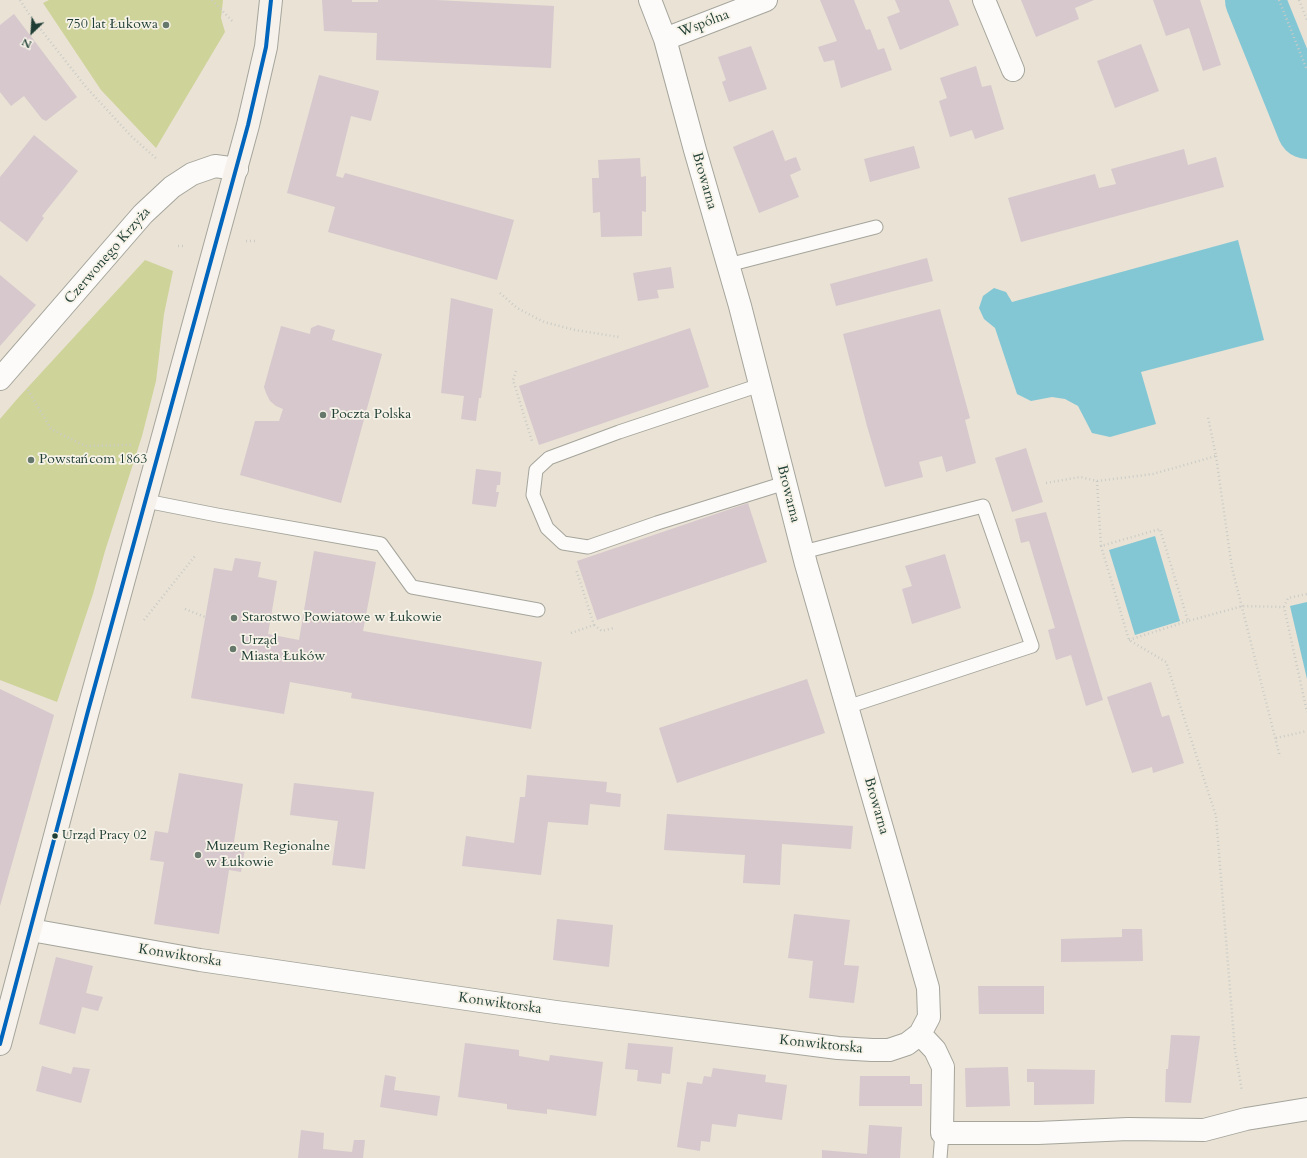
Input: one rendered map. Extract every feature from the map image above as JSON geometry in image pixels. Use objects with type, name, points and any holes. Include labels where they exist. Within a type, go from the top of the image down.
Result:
[{"type":"main road","points":[[0,1044],[88,712],[237,169],[266,47],[271,0]]},
{"type":"street","name":"Browarna","points":[[650,0],[665,39],[728,265],[803,552],[928,988]]},
{"type":"street","name":"Wspólna","points":[[665,39],[766,0]]},
{"type":"street","points":[[984,0],[1013,70]]},
{"type":"street","name":"Czerwonego Krzyża","points":[[0,379],[139,218],[172,187],[192,174],[215,166],[237,169]]},
{"type":"street","name":"Konwiktorska","points":[[31,930],[200,960],[556,1012],[838,1048],[889,1050],[906,1044],[920,1034],[929,1017],[928,988]]},
{"type":"street","points":[[920,1034],[935,1050],[943,1067],[942,1134],[1038,1133],[1128,1129],[1204,1130],[1246,1119],[1307,1109]]},
{"type":"lane","points":[[728,265],[876,227]]},
{"type":"lane","points":[[760,385],[619,432],[549,458],[536,470],[533,495],[547,528],[563,543],[588,548],[657,522],[785,483]]},
{"type":"lane","points":[[146,501],[381,544],[412,587],[538,610]]},
{"type":"lane","points":[[803,552],[983,506],[1032,646],[847,707]]},
{"type":"lane","points":[[940,1158],[942,1134]]},
{"type":"path","points":[[20,0],[31,17],[86,87],[132,137],[158,160]]},
{"type":"path","points":[[212,0],[234,23]]},
{"type":"path","points":[[1279,0],[1307,70]]},
{"type":"path","points":[[1299,0],[1307,20]]},
{"type":"path","points":[[500,293],[517,308],[544,322],[575,330],[619,337]]},
{"type":"path","points":[[516,371],[513,380],[540,466]]},
{"type":"path","points":[[26,386],[51,429],[85,446],[131,445]]},
{"type":"path","points":[[1208,417],[1216,456],[1232,568],[1280,757]]},
{"type":"path","points":[[1046,483],[1080,477],[1097,481],[1153,474],[1216,456]]},
{"type":"path","points":[[1097,481],[1101,546],[1129,640],[1166,662],[1216,816],[1235,1051],[1246,1119]]},
{"type":"path","points":[[1101,546],[1160,529],[1188,621]]},
{"type":"path","points":[[567,544],[594,625],[602,631],[614,628]]},
{"type":"path","points":[[143,621],[195,556]]},
{"type":"path","points":[[1307,594],[1288,598],[1284,607],[1307,712]]},
{"type":"path","points":[[1129,640],[1242,606],[1284,607]]},
{"type":"path","points":[[185,609],[205,617]]},
{"type":"path","points":[[571,633],[594,625]]},
{"type":"path","points":[[1276,738],[1307,731]]},
{"type":"green space","points":[[49,0],[223,0],[221,18],[225,32],[156,148],[101,90],[43,3]]},
{"type":"green space","points":[[145,260],[173,271],[164,314],[156,381],[142,436],[105,551],[93,594],[57,702],[0,680],[0,419]]},
{"type":"water","points":[[1238,240],[1264,340],[1141,372],[1156,424],[1110,437],[1092,433],[1078,406],[1065,399],[1052,397],[1031,401],[1017,394],[995,328],[984,319],[979,308],[983,296],[994,288],[1006,292],[1012,302]]},
{"type":"water","points":[[1155,536],[1180,621],[1135,635],[1109,550]]},
{"type":"water","points":[[1307,602],[1307,679],[1290,606]]},
{"type":"building","points":[[322,0],[378,2],[378,0],[436,0],[554,6],[551,68],[376,60],[377,33],[324,31]]},
{"type":"building","points":[[820,0],[854,0],[866,30],[870,29],[878,50],[884,48],[892,70],[841,88],[834,60],[824,62],[818,47],[837,41]]},
{"type":"building","points":[[895,0],[949,0],[959,25],[900,50],[887,17],[900,12]]},
{"type":"building","points":[[1021,0],[1094,0],[1075,8],[1079,19],[1036,37]]},
{"type":"building","points":[[1153,0],[1200,0],[1221,65],[1203,71],[1189,28],[1166,36]]},
{"type":"building","points":[[14,14],[77,97],[46,121],[42,119],[24,96],[11,106],[0,92],[0,25]]},
{"type":"building","points":[[1141,44],[1159,91],[1115,108],[1097,61]]},
{"type":"building","points":[[751,46],[767,89],[729,102],[722,82],[726,80],[718,57]]},
{"type":"building","points":[[976,66],[982,87],[991,85],[1004,129],[975,139],[972,130],[950,137],[939,101],[947,98],[940,78]]},
{"type":"building","points":[[319,75],[379,91],[371,121],[351,116],[336,176],[343,178],[345,173],[514,220],[497,280],[328,232],[335,207],[287,193]]},
{"type":"building","points":[[773,130],[785,161],[796,157],[801,170],[790,175],[799,197],[759,213],[733,147]]},
{"type":"building","points":[[34,135],[78,171],[42,216],[44,218],[27,242],[0,221],[0,177]]},
{"type":"building","points":[[914,146],[920,168],[870,182],[864,159]]},
{"type":"building","points":[[1184,149],[1188,165],[1216,157],[1224,187],[1021,242],[1008,198],[1095,174],[1099,188],[1116,184],[1111,169]]},
{"type":"building","points":[[640,158],[641,177],[646,176],[646,212],[642,211],[642,236],[601,237],[600,212],[593,213],[592,178],[599,178],[598,160]]},
{"type":"building","points":[[927,258],[933,281],[836,306],[830,284]]},
{"type":"building","points":[[671,267],[674,288],[657,290],[659,298],[638,301],[633,273]]},
{"type":"building","points":[[0,275],[36,305],[0,346]]},
{"type":"building","points":[[451,298],[493,309],[481,398],[479,398],[476,421],[461,419],[464,396],[441,393]]},
{"type":"building","points":[[940,309],[970,418],[965,420],[976,463],[946,472],[942,456],[919,462],[923,477],[885,487],[867,426],[843,334]]},
{"type":"building","name":"Poczta Polska","points":[[318,325],[335,330],[332,340],[382,354],[341,503],[240,475],[255,421],[279,421],[283,409],[270,401],[264,387],[281,326],[310,334],[311,328]]},
{"type":"building","points":[[690,328],[709,387],[539,445],[519,386]]},
{"type":"building","points":[[1026,448],[1043,502],[1012,512],[995,458]]},
{"type":"building","points":[[476,469],[501,472],[500,485],[497,485],[496,492],[499,492],[496,507],[472,504]]},
{"type":"building","points":[[748,503],[767,562],[597,620],[577,561]]},
{"type":"building","points":[[1046,512],[1103,700],[1086,706],[1071,655],[1056,660],[1048,630],[1055,628],[1029,541],[1021,543],[1015,519]]},
{"type":"building","points":[[314,551],[376,562],[363,631],[542,662],[531,729],[351,698],[352,693],[290,682],[284,714],[191,698],[214,568],[232,571],[235,558],[261,562],[258,577],[277,581],[268,634],[299,640]]},
{"type":"building","points":[[945,554],[961,608],[912,624],[902,589],[912,586],[905,566]]},
{"type":"building","points":[[807,679],[825,733],[677,783],[659,728]]},
{"type":"building","points":[[1151,682],[1162,717],[1169,715],[1184,763],[1153,773],[1152,767],[1132,773],[1107,697]]},
{"type":"building","points":[[0,689],[54,715],[0,906]]},
{"type":"building","name":"Muzeum Regionalne w Łukowie","points":[[179,773],[243,784],[233,848],[245,849],[241,872],[229,870],[219,934],[154,924],[164,862],[150,860],[155,831],[168,833]]},
{"type":"building","points":[[527,775],[607,782],[606,792],[621,794],[620,807],[590,804],[588,825],[548,822],[541,875],[462,866],[466,836],[514,843],[520,797],[525,797]]},
{"type":"building","points":[[294,783],[374,792],[365,869],[332,865],[338,821],[290,815]]},
{"type":"building","points":[[667,814],[853,826],[851,849],[782,844],[780,885],[743,883],[745,855],[664,850]]},
{"type":"building","points":[[794,914],[850,920],[844,965],[859,966],[854,1003],[809,998],[813,961],[788,958]]},
{"type":"building","points":[[557,919],[613,925],[609,967],[553,960]]},
{"type":"building","points":[[1122,929],[1142,929],[1143,961],[1061,962],[1061,939],[1122,937]]},
{"type":"building","points":[[56,957],[93,966],[86,993],[103,997],[98,1011],[82,1007],[75,1034],[39,1024]]},
{"type":"building","points":[[978,986],[1044,986],[1044,1014],[979,1014]]},
{"type":"building","points":[[1171,1035],[1200,1036],[1191,1103],[1165,1102],[1166,1069],[1168,1069]]},
{"type":"building","points":[[465,1043],[519,1050],[519,1056],[549,1061],[550,1055],[603,1062],[596,1116],[547,1109],[547,1114],[507,1109],[507,1104],[458,1097]]},
{"type":"building","points":[[628,1043],[673,1047],[670,1074],[662,1073],[661,1084],[637,1081],[638,1070],[625,1069]]},
{"type":"building","points":[[42,1066],[71,1074],[73,1067],[90,1069],[81,1103],[36,1091]]},
{"type":"building","points":[[1008,1067],[1010,1106],[966,1107],[965,1068]]},
{"type":"building","points":[[713,1068],[766,1075],[765,1082],[787,1085],[782,1120],[738,1114],[736,1127],[712,1124],[710,1142],[701,1141],[700,1151],[677,1147],[687,1082],[702,1084],[704,1076],[711,1077]]},
{"type":"building","points":[[1027,1069],[1095,1070],[1094,1104],[1034,1105],[1034,1082],[1027,1082]]},
{"type":"building","points":[[385,1075],[396,1077],[394,1090],[440,1096],[437,1116],[380,1107]]},
{"type":"building","points":[[860,1076],[910,1076],[910,1084],[922,1084],[922,1106],[859,1106]]},
{"type":"building","points":[[869,1125],[902,1127],[900,1158],[822,1158],[822,1150],[867,1154]]},
{"type":"building","points":[[301,1130],[324,1133],[323,1149],[352,1152],[354,1140],[365,1140],[363,1158],[298,1158]]},
{"type":"waterway","points":[[1255,0],[1307,129]]},
{"type":"waterway","points":[[1272,42],[1282,39]]},
{"type":"transit line","points":[[0,1044],[88,711],[248,125],[266,47],[271,0]]},
{"type":"place","name":"750 lat Łukowa","points":[[166,25]]},
{"type":"place","name":"Poczta Polska","points":[[323,415]]},
{"type":"place","name":"Powstańcom 1863","points":[[31,460]]},
{"type":"place","name":"Starostwo Powiatowe w Łukowie","points":[[234,618]]},
{"type":"place","name":"Urząd Miasta Łuków","points":[[233,649]]},
{"type":"place","name":"Urząd Pracy 02","points":[[55,836]]},
{"type":"place","name":"Muzeum Regionalne w Łukowie","points":[[198,855]]}]
